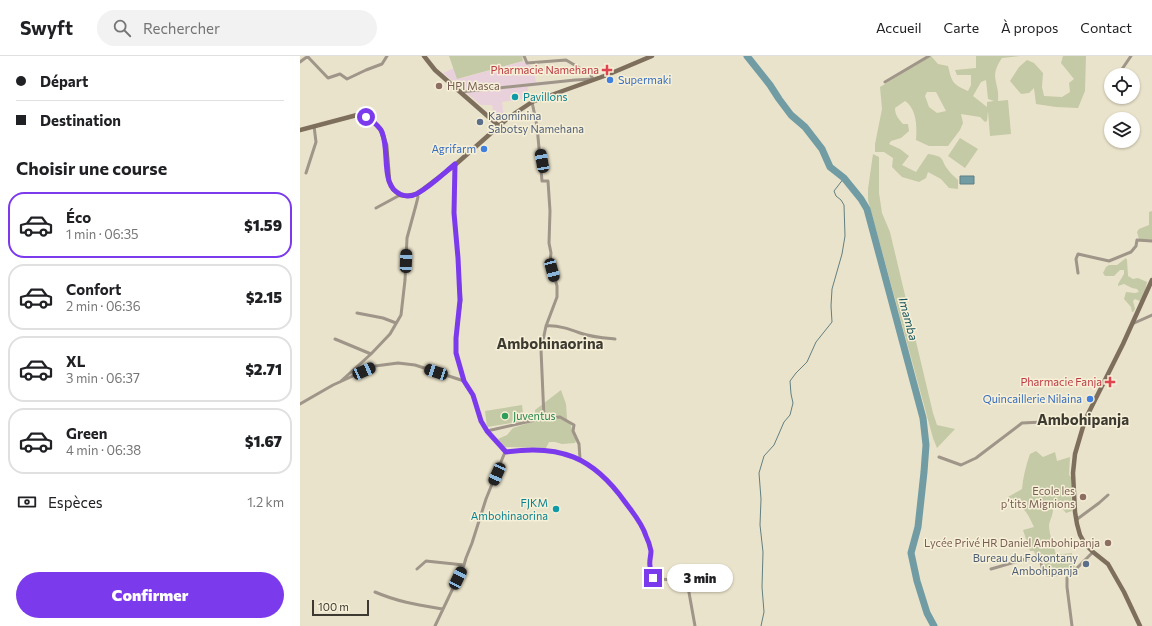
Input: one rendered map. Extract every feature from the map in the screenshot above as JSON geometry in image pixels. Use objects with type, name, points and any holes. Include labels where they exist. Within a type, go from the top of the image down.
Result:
[{"type":"street","points":[[300,62],[307,56],[328,78],[340,74],[347,79],[382,64],[387,56]]},
{"type":"street","points":[[424,56],[435,70],[499,126]]},
{"type":"street","points":[[524,56],[527,63],[566,60],[590,74],[593,80]]},
{"type":"street","points":[[300,130],[357,115],[373,121],[381,130],[386,145],[389,182],[393,189],[400,195],[407,196],[417,194],[455,164],[510,116],[532,102],[593,80],[652,56]]},
{"type":"street","points":[[885,82],[929,56]]},
{"type":"street","points":[[1123,68],[1131,56]]},
{"type":"street","points":[[460,92],[562,81],[593,80]]},
{"type":"street","points":[[532,102],[542,161],[542,181],[548,181],[550,211],[550,262],[557,286],[557,297],[546,326],[541,350],[544,418]]},
{"type":"street","points":[[306,172],[316,142],[314,126]]},
{"type":"street","points":[[455,164],[454,213],[460,300],[456,353],[464,381],[473,395],[481,421],[487,431],[506,452]]},
{"type":"street","points":[[340,382],[371,354],[390,334],[401,315],[406,280],[407,238],[416,205],[417,194]]},
{"type":"street","points":[[376,208],[400,195]]},
{"type":"street","points":[[1078,273],[1076,260],[1078,254],[1109,261],[1131,252],[1136,246],[1137,240],[1152,241]]},
{"type":"street","points":[[1140,626],[1124,592],[1108,564],[1085,544],[1080,535],[1076,520],[1073,473],[1075,454],[1085,420],[1123,344],[1152,280]]},
{"type":"street","points":[[357,313],[383,318],[396,323]]},
{"type":"street","points":[[1131,325],[1152,315]]},
{"type":"street","points":[[546,326],[552,325],[570,328],[581,333],[615,339]]},
{"type":"street","points":[[335,339],[371,354]]},
{"type":"street","points":[[300,404],[340,382],[375,366],[398,363],[415,365],[464,381]]},
{"type":"street","points":[[487,431],[544,418],[560,416],[574,424],[573,431],[579,444],[580,459]]},
{"type":"street","points":[[940,457],[961,465],[976,458],[1022,423],[1085,420]]},
{"type":"street","points":[[506,452],[522,449],[565,454],[580,459],[595,469],[614,486],[638,519],[646,535],[651,550],[650,566],[653,578],[679,581],[688,587],[695,626]]},
{"type":"street","points":[[435,626],[464,565],[486,499],[506,452]]},
{"type":"street","points":[[1076,520],[1099,504],[1108,495]]},
{"type":"street","points":[[1072,626],[1067,578],[1093,552]]},
{"type":"street","points":[[991,569],[1040,555],[1044,574],[1070,574]]},
{"type":"street","points":[[416,569],[426,561],[464,565]]},
{"type":"street","points":[[375,592],[390,599],[408,604],[443,609]]},
{"type":"shaded area","points":[[524,61],[533,67],[536,82],[585,80],[528,87],[528,98],[502,102],[504,117],[495,119],[492,105],[481,105],[443,73],[454,68],[458,79]]},
{"type":"green space","points":[[449,56],[522,56],[523,61],[457,79]]},
{"type":"green space","points":[[931,56],[938,64],[948,66],[954,82],[968,91],[971,85],[971,75],[957,75],[955,70],[976,68],[976,56],[1020,56],[1002,58],[995,75],[998,89],[998,101],[1008,100],[1011,134],[990,136],[988,111],[987,121],[985,122],[980,117],[961,114],[963,123],[960,130],[948,146],[929,146],[916,140],[914,113],[909,104],[905,101],[895,108],[896,115],[903,124],[908,124],[909,131],[901,138],[891,141],[889,144],[900,149],[909,156],[902,165],[916,172],[928,154],[938,156],[958,180],[958,189],[949,188],[941,179],[928,172],[926,178],[919,182],[902,177],[892,167],[893,158],[884,152],[875,152],[875,144],[882,109],[880,87]],"holes":[[[986,80],[988,99],[994,101],[987,102],[987,107],[973,96],[981,82]],[[927,92],[936,92],[946,111],[937,113],[929,107],[925,96]]]},
{"type":"green space","points":[[1063,56],[1086,56],[1085,91],[1078,108],[1036,104],[1034,88],[1029,93],[1021,94],[1010,81],[1019,67],[1027,60],[1034,63],[1043,73],[1042,87],[1044,96],[1062,97],[1070,92],[1069,83],[1074,79],[1061,63]]},
{"type":"green space","points":[[960,138],[978,149],[965,168],[948,156]]},
{"type":"green space","points":[[873,154],[879,157],[879,193],[882,213],[890,232],[933,413],[937,425],[955,429],[937,448],[868,200]]},
{"type":"green space","points":[[1152,211],[1152,240],[1139,239],[1137,232],[1139,229],[1149,225],[1149,212]]},
{"type":"green space","points":[[1126,258],[1128,276],[1133,279],[1138,278],[1147,282],[1143,300],[1140,301],[1135,299],[1133,301],[1135,309],[1133,312],[1131,307],[1124,299],[1126,292],[1139,292],[1137,289],[1124,284],[1118,286],[1124,274],[1124,270],[1120,270],[1114,276],[1105,276],[1103,273],[1109,265],[1117,265]]},
{"type":"green space","points":[[561,390],[566,404],[567,419],[576,441],[575,443],[562,444],[549,442],[546,448],[504,447],[498,439],[507,435],[513,428],[535,421],[535,410]]},
{"type":"green space","name":"Juventus","points":[[522,405],[524,421],[487,427],[485,411]]},
{"type":"green space","points":[[1036,451],[1043,457],[1055,452],[1057,461],[1070,457],[1069,475],[1071,477],[1072,511],[1066,513],[1061,507],[1056,506],[1053,509],[1053,514],[1049,525],[1056,555],[1072,553],[1075,567],[1063,573],[1050,574],[1045,570],[1043,554],[1035,554],[1034,551],[1030,551],[1023,530],[1034,527],[1024,510],[1021,507],[1014,505],[1008,497],[1022,489],[1030,454]]},
{"type":"water","points":[[960,176],[974,176],[974,184],[960,184]]},
{"type":"waterway","name":"Imamba","points":[[747,56],[791,115],[805,127],[822,149],[830,167],[844,178],[867,209],[923,418],[926,445],[924,472],[918,527],[911,553],[917,581],[927,613],[934,626]]},
{"type":"waterway","points":[[761,626],[764,612],[759,473],[764,456],[774,445],[784,422],[790,415],[793,403],[790,381],[807,362],[816,342],[832,322],[832,289],[842,254],[845,236],[844,205],[836,196],[834,191],[844,178]]},
{"type":"place","name":"Pharmacie Namehana","points":[[607,70]]},
{"type":"place","name":"Supermaki","points":[[610,80]]},
{"type":"place","name":"HPI Masca","points":[[439,86]]},
{"type":"place","name":"Pavillons","points":[[515,97]]},
{"type":"place","name":"Kaominina Sabotsy Namehana","points":[[480,122]]},
{"type":"place","name":"Agrifarm","points":[[484,149]]},
{"type":"place","name":"Pharmacie Fanja","points":[[1110,382]]},
{"type":"place","name":"Quincaillerie Nilaina","points":[[1090,399]]},
{"type":"place","name":"Juventus","points":[[505,416]]},
{"type":"place","name":"Ecole les p’tits Mignions","points":[[1083,497]]},
{"type":"place","name":"FJKM Ambohinaorina","points":[[556,509]]},
{"type":"place","name":"Lycée Privé HR Daniel Ambohipanja","points":[[1108,543]]},
{"type":"place","name":"Bureau du Fokontany Ambohipanja","points":[[1086,564]]},
{"type":"district","name":"Ambohinaorina","points":[[550,344]]},
{"type":"district","name":"Ambohipanja","points":[[1083,420]]},
{"type":"route","points":[[366,117],[373,121],[381,130],[386,145],[389,182],[393,189],[400,195],[407,196],[417,194],[455,164],[454,213],[460,300],[456,353],[464,381],[473,395],[481,421],[487,431],[506,452],[522,449],[565,454],[580,459],[595,469],[614,486],[638,519],[651,550],[650,566],[653,578]]}]
